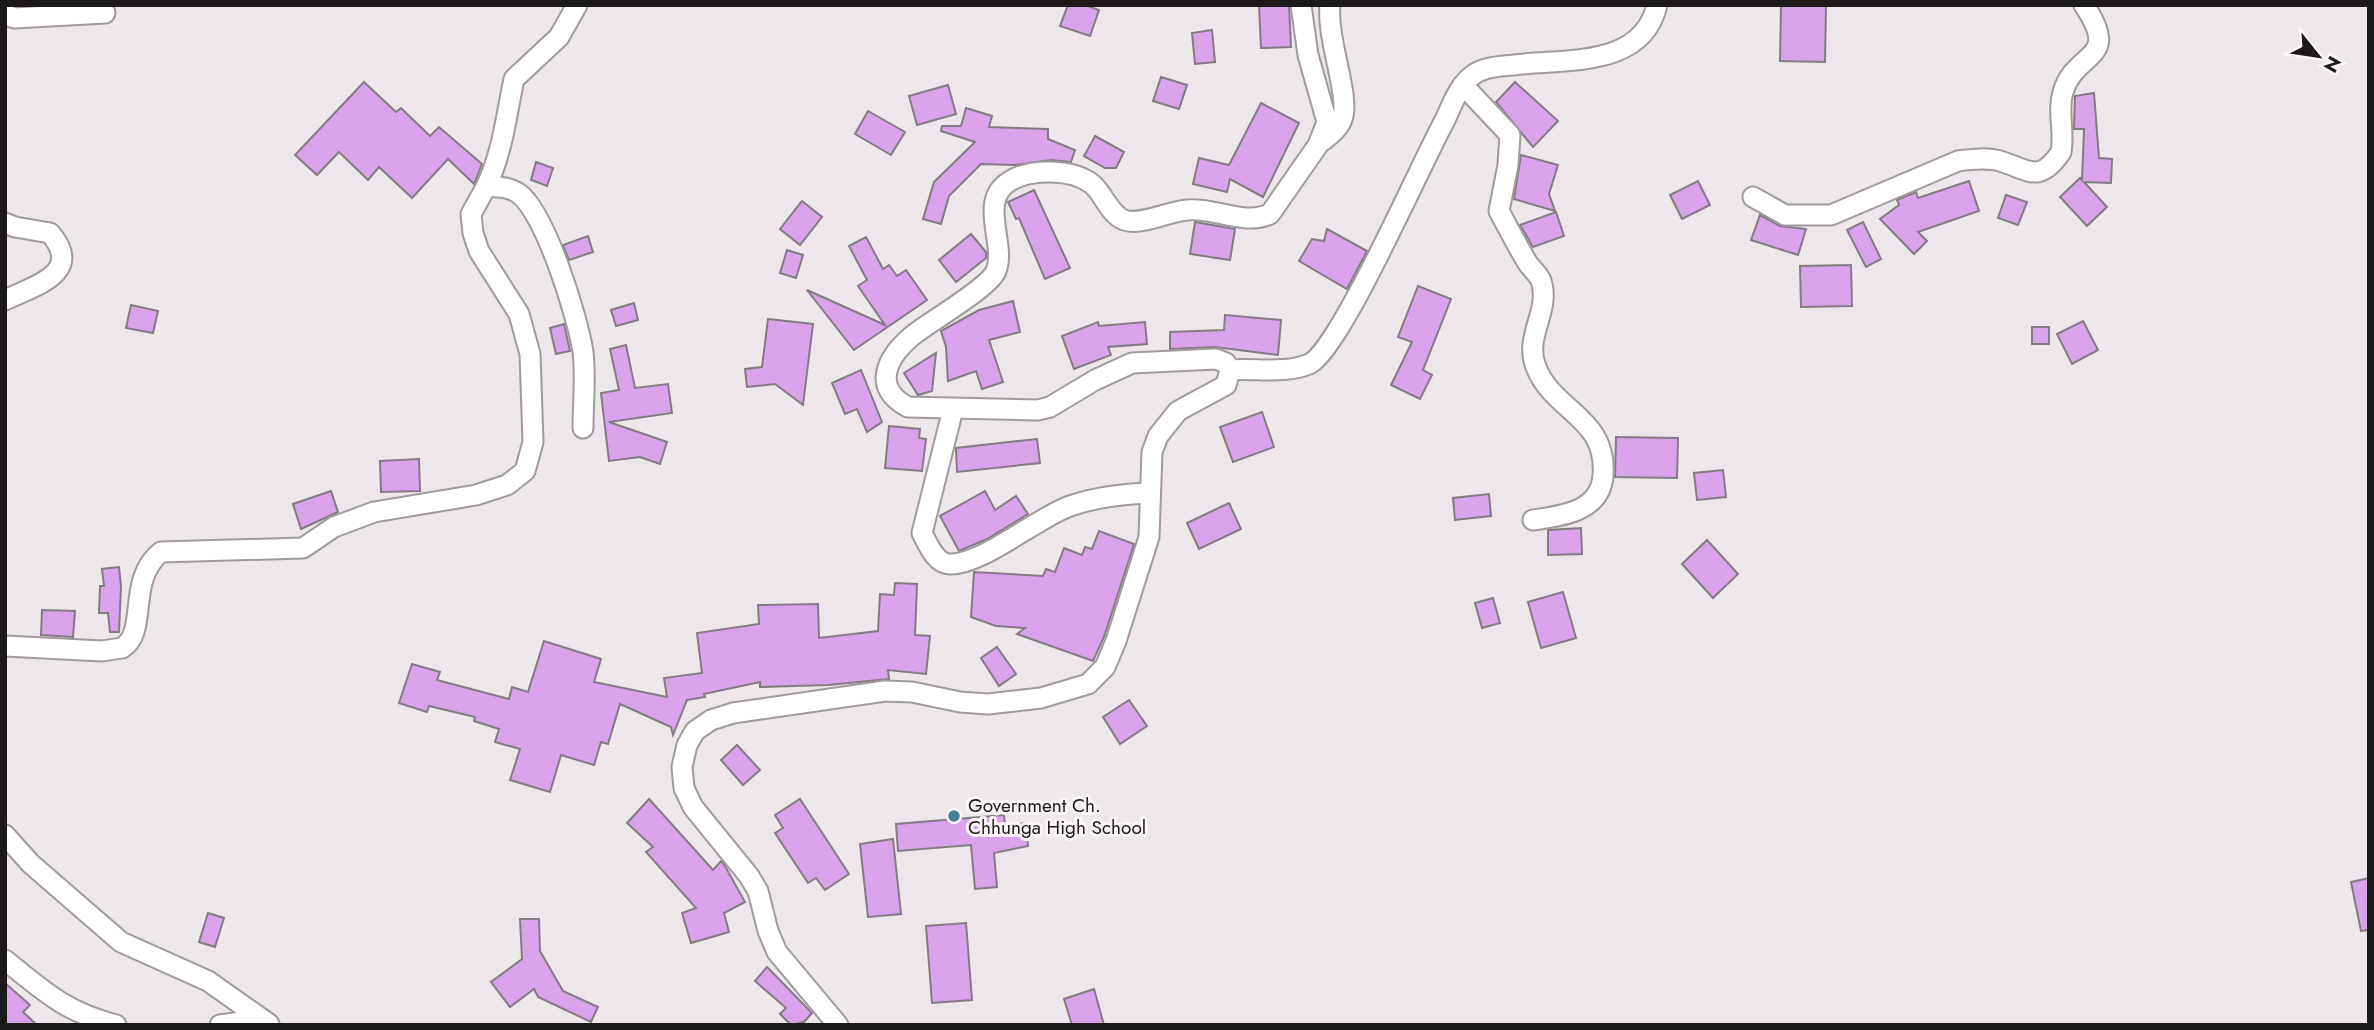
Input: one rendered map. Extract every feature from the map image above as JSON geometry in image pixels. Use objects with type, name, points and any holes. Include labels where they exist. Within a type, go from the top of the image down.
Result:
[{"type":"street","points":[[5,646],[102,651],[122,648],[135,633],[139,586],[144,573],[161,552],[303,548],[334,527],[374,512],[476,495],[507,485],[525,471],[533,442],[527,333],[519,314],[479,251],[471,214],[499,159],[514,79],[559,37],[577,5]]},
{"type":"street","points":[[838,1025],[777,952],[768,931],[758,891],[693,807],[684,788],[682,767],[687,745],[695,731],[711,720],[733,713],[885,691],[912,691],[960,702],[988,704],[1041,698],[1088,684],[1105,667],[1149,537],[1152,452],[1158,436],[1178,411],[1226,384],[1230,370],[1226,363],[1216,359],[1132,363],[1095,380],[1050,407],[1038,410],[921,410],[896,401],[889,392],[887,368],[892,357],[912,336],[990,279],[996,271],[995,205],[1009,182],[1050,173],[1074,176],[1093,185],[1124,220],[1133,221],[1186,210],[1260,219],[1279,204],[1318,145],[1327,122],[1308,55],[1301,5]]},
{"type":"street","points":[[1318,145],[1337,128],[1345,107],[1331,41],[1331,5]]},
{"type":"street","points":[[1230,370],[1288,369],[1311,364],[1326,350],[1345,318],[1463,85],[1474,74],[1494,67],[1617,53],[1647,33],[1657,5]]},
{"type":"street","points":[[1753,197],[1785,215],[1831,215],[1958,161],[1975,158],[2002,161],[2025,173],[2043,170],[2062,152],[2061,117],[2066,86],[2096,50],[2099,42],[2100,32],[2096,21],[2084,5]]},
{"type":"street","points":[[5,14],[14,18],[104,13]]},
{"type":"street","points":[[1463,85],[1510,135],[1508,165],[1499,211],[1529,265],[1542,282],[1542,308],[1530,350],[1537,370],[1549,388],[1584,421],[1603,449],[1603,482],[1595,498],[1567,515],[1533,520]]},
{"type":"street","points":[[486,187],[504,187],[517,192],[540,220],[569,294],[583,352],[583,428]]},
{"type":"street","points":[[5,223],[50,233],[59,244],[62,256],[59,268],[45,285],[5,300]]},
{"type":"street","points":[[953,409],[922,533],[935,556],[946,564],[961,563],[1016,537],[1069,506],[1117,494],[1149,493]]},
{"type":"street","points":[[5,835],[31,864],[121,942],[208,981],[273,1024]]},
{"type":"street","points":[[5,960],[55,1001],[89,1017],[116,1025]]},
{"type":"street","points":[[220,1025],[249,1021],[273,1024]]},
{"type":"building","points":[[1068,5],[1085,5],[1099,10],[1090,36],[1060,26]]},
{"type":"building","points":[[1259,5],[1289,5],[1291,47],[1261,48]]},
{"type":"building","points":[[1781,5],[1826,5],[1825,62],[1780,61]]},
{"type":"building","points":[[1212,30],[1215,62],[1195,64],[1192,33]]},
{"type":"building","points":[[1161,77],[1187,85],[1179,109],[1153,101]]},
{"type":"building","points":[[364,82],[396,112],[401,108],[430,136],[439,127],[482,164],[474,184],[448,159],[412,198],[379,167],[368,180],[339,152],[317,175],[295,155]]},
{"type":"building","points":[[1515,82],[1558,121],[1533,147],[1496,102]]},
{"type":"building","points":[[948,85],[956,114],[917,125],[909,96]]},
{"type":"building","points":[[2094,93],[2099,158],[2112,159],[2111,183],[2084,182],[2107,207],[2087,226],[2060,197],[2080,178],[2082,180],[2084,129],[2074,129],[2075,96]]},
{"type":"building","points":[[1261,103],[1299,123],[1263,197],[1230,179],[1227,192],[1193,184],[1199,158],[1229,165]]},
{"type":"building","points":[[966,108],[992,116],[989,127],[1048,129],[1048,139],[1075,150],[1071,162],[1051,160],[1015,165],[981,164],[949,196],[941,224],[923,219],[934,182],[975,142],[941,131],[942,126],[961,126]]},
{"type":"building","points":[[868,111],[905,132],[891,155],[855,134]]},
{"type":"building","points":[[1095,136],[1124,152],[1116,168],[1105,168],[1084,156]]},
{"type":"building","points":[[1521,155],[1558,165],[1549,194],[1555,211],[1514,199]]},
{"type":"building","points":[[536,162],[553,168],[547,186],[531,180]]},
{"type":"building","points":[[1698,181],[1710,205],[1682,219],[1670,195]]},
{"type":"building","points":[[1969,181],[1979,211],[1918,232],[1927,241],[1914,254],[1880,219],[1899,205],[1897,200],[1916,192],[1918,198]]},
{"type":"building","points":[[1034,190],[1070,268],[1045,279],[1019,218],[1016,219],[1008,202]]},
{"type":"building","points":[[2006,195],[2027,202],[2018,225],[1998,218]]},
{"type":"building","points":[[802,201],[822,217],[800,245],[780,229]]},
{"type":"building","points":[[1556,212],[1564,236],[1533,247],[1520,225]]},
{"type":"building","points":[[1760,215],[1780,226],[1806,229],[1798,255],[1751,240]]},
{"type":"building","points":[[1195,222],[1235,229],[1230,260],[1190,254]]},
{"type":"building","points":[[1863,222],[1881,259],[1866,267],[1847,230]]},
{"type":"building","points":[[1327,229],[1367,251],[1347,289],[1299,261],[1312,239],[1324,241]]},
{"type":"building","points":[[971,234],[986,252],[986,258],[956,282],[939,260]]},
{"type":"building","points":[[588,236],[593,252],[569,260],[563,245]]},
{"type":"building","points":[[866,237],[883,269],[889,265],[897,276],[906,270],[927,300],[854,350],[807,290],[885,325],[858,286],[867,280],[849,246]]},
{"type":"building","points":[[787,250],[803,255],[796,278],[780,273]]},
{"type":"building","points":[[1851,265],[1852,306],[1801,307],[1800,266]]},
{"type":"building","points":[[1418,286],[1451,299],[1423,370],[1432,375],[1420,399],[1391,385],[1412,342],[1398,337]]},
{"type":"building","points":[[1013,301],[1020,332],[989,340],[1003,382],[982,389],[976,371],[948,381],[946,347],[941,331],[979,310]]},
{"type":"building","points":[[634,303],[638,320],[616,326],[611,310]]},
{"type":"building","points":[[131,305],[158,311],[153,333],[126,328]]},
{"type":"building","points":[[1225,315],[1281,320],[1278,355],[1215,347],[1170,349],[1170,332],[1224,330]]},
{"type":"building","points":[[768,319],[813,324],[803,405],[775,384],[747,387],[745,369],[762,367]]},
{"type":"building","points":[[2083,321],[2098,350],[2072,364],[2057,334]]},
{"type":"building","points":[[1098,322],[1099,326],[1145,322],[1147,344],[1108,347],[1111,355],[1074,369],[1062,336]]},
{"type":"building","points":[[564,324],[570,351],[556,354],[550,328]]},
{"type":"building","points":[[2032,327],[2049,327],[2049,344],[2032,344]]},
{"type":"building","points":[[626,345],[635,388],[668,384],[672,413],[609,422],[667,442],[660,464],[640,457],[609,461],[601,393],[619,390],[610,349]]},
{"type":"building","points":[[936,353],[932,391],[918,395],[904,373]]},
{"type":"building","points":[[861,370],[882,422],[867,432],[857,409],[845,414],[832,383]]},
{"type":"building","points":[[1262,412],[1274,447],[1233,462],[1220,427]]},
{"type":"building","points":[[889,426],[920,429],[919,438],[926,439],[922,471],[885,468]]},
{"type":"building","points":[[1616,437],[1678,438],[1677,478],[1615,477]]},
{"type":"building","points":[[1037,439],[1040,463],[957,472],[956,448]]},
{"type":"building","points":[[419,459],[420,491],[381,492],[380,461]]},
{"type":"building","points":[[1723,470],[1726,497],[1697,500],[1694,473]]},
{"type":"building","points":[[331,491],[338,512],[301,529],[293,504]]},
{"type":"building","points":[[985,491],[995,510],[1016,496],[1028,514],[987,539],[959,551],[940,516]]},
{"type":"building","points":[[1489,494],[1491,516],[1455,520],[1453,498]]},
{"type":"building","points":[[1229,503],[1241,529],[1199,549],[1187,523]]},
{"type":"building","points":[[1581,528],[1582,554],[1548,555],[1548,530]]},
{"type":"building","points":[[1099,531],[1134,544],[1104,637],[1093,661],[1017,634],[1025,628],[996,626],[971,617],[974,572],[1043,576],[1046,569],[1055,572],[1064,548],[1082,555],[1085,547],[1092,549]]},
{"type":"building","points":[[1707,540],[1738,574],[1713,598],[1682,564]]},
{"type":"building","points":[[119,567],[119,632],[110,632],[108,613],[99,613],[100,586],[104,586],[102,569]]},
{"type":"building","points":[[895,583],[917,584],[915,635],[930,636],[926,674],[888,670],[889,679],[828,685],[760,687],[760,682],[704,694],[705,697],[687,700],[673,735],[671,727],[620,704],[608,744],[601,742],[594,765],[561,755],[550,792],[510,780],[520,749],[495,742],[499,729],[474,721],[475,717],[429,706],[427,712],[399,703],[412,664],[440,672],[437,680],[509,699],[512,687],[528,692],[544,641],[601,659],[594,682],[667,697],[664,678],[702,673],[697,633],[759,624],[758,605],[818,604],[819,638],[878,631],[880,594],[894,595]]},
{"type":"building","points":[[1563,592],[1576,638],[1541,648],[1528,602]]},
{"type":"building","points":[[1493,598],[1500,623],[1482,628],[1475,603]]},
{"type":"building","points":[[42,610],[75,611],[73,637],[41,635]]},
{"type":"building","points":[[997,647],[1016,674],[999,686],[981,658]]},
{"type":"building","points":[[1129,700],[1147,726],[1120,744],[1103,717]]},
{"type":"building","points":[[737,745],[760,770],[743,785],[721,760]]},
{"type":"building","points":[[649,799],[713,870],[721,861],[725,866],[745,902],[724,913],[729,932],[691,943],[682,913],[696,908],[646,852],[653,847],[627,823]]},
{"type":"building","points":[[800,799],[849,874],[825,890],[816,878],[808,883],[775,833],[783,828],[775,815]]},
{"type":"building","points":[[1004,815],[1005,826],[1026,823],[1028,846],[994,853],[997,887],[975,889],[971,845],[898,851],[896,824]]},
{"type":"building","points":[[893,839],[901,914],[868,917],[860,844]]},
{"type":"building","points":[[2369,878],[2369,930],[2361,931],[2351,882]]},
{"type":"building","points":[[208,913],[224,918],[215,947],[199,942]]},
{"type":"building","points":[[520,919],[539,919],[540,951],[563,991],[598,1007],[591,1022],[538,997],[534,989],[510,1007],[491,982],[522,959]]},
{"type":"building","points":[[966,923],[972,1000],[932,1003],[926,926]]},
{"type":"building","points":[[767,967],[812,1013],[804,1022],[791,1025],[780,1014],[786,1008],[755,981]]},
{"type":"building","points":[[5,983],[30,1005],[23,1012],[37,1025],[5,1025]]},
{"type":"building","points":[[1094,989],[1104,1025],[1072,1025],[1064,999]]},
{"type":"place","name":"Government Ch. Chhunga High School","points":[[954,816]]}]
